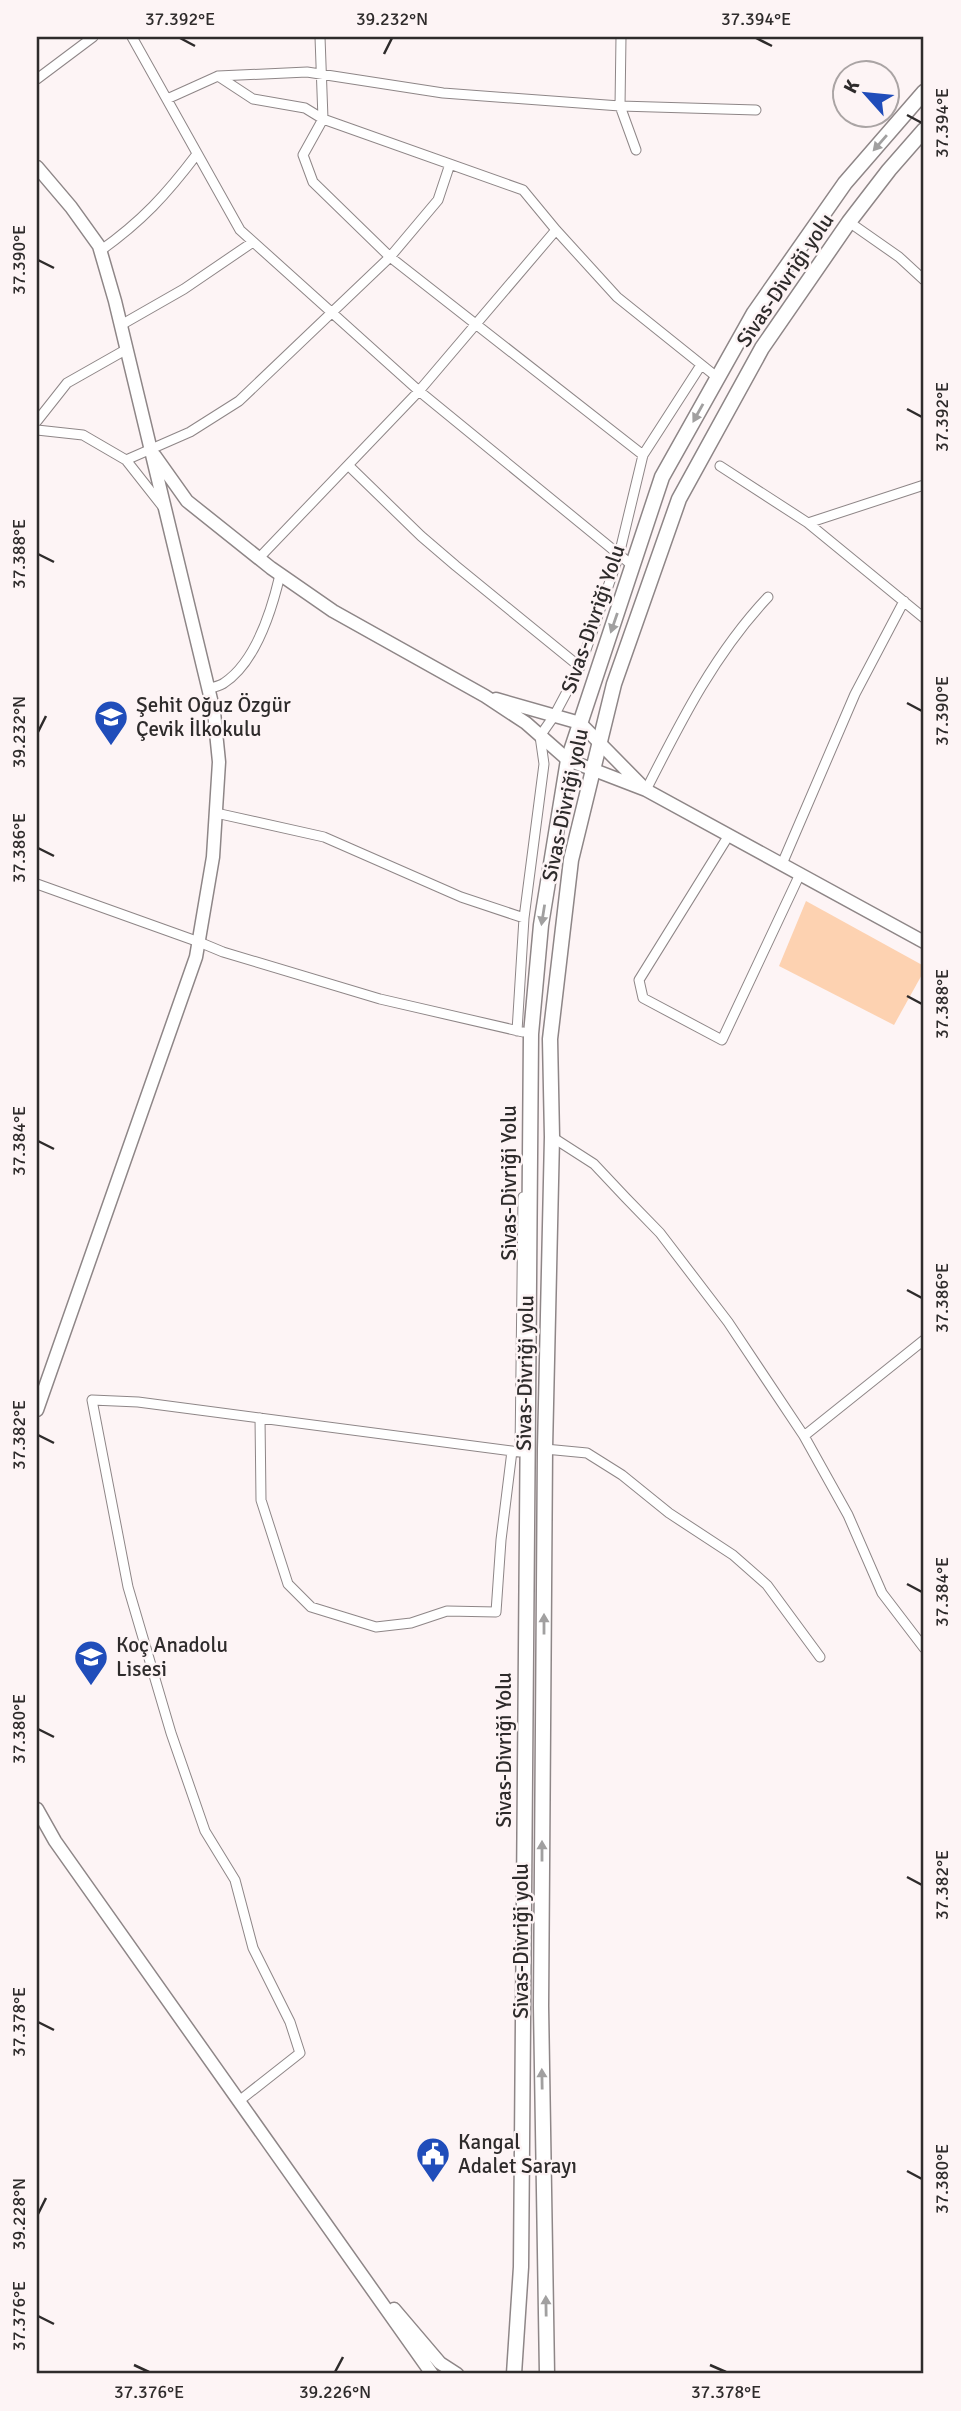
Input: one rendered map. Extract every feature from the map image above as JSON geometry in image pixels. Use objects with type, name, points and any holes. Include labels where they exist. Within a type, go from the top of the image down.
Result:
[{"type":"main road","name":"Sivas-Divriği Yolu","points":[[514,2374],[521,2254],[525,1032],[568,760],[662,477],[754,313],[845,183],[924,92]]},
{"type":"main road","name":"Sivas-Divriği yolu","points":[[547,2374],[541,2006],[545,1449],[552,1138],[550,1039],[571,860],[614,684],[679,499],[762,348],[849,222],[924,130]]},
{"type":"street","points":[[37,79],[93,37]]},
{"type":"street","points":[[132,37],[240,230],[419,391],[633,566]]},
{"type":"street","points":[[320,37],[323,119],[303,155],[313,182],[390,257],[643,455]]},
{"type":"street","points":[[621,37],[620,106],[636,150]]},
{"type":"street","points":[[167,99],[218,76],[306,72],[443,93],[620,106],[756,110]]},
{"type":"street","points":[[218,76],[253,99],[305,108],[323,119],[523,190],[617,297],[718,378]]},
{"type":"street","points":[[100,251],[127,232],[164,197],[197,154]]},
{"type":"street","points":[[126,460],[190,432],[239,401],[390,257],[438,200],[450,164]]},
{"type":"street","points":[[37,1410],[196,957],[213,857],[219,762],[214,712],[127,349],[100,251],[71,207],[39,175]]},
{"type":"street","points":[[849,222],[899,257],[924,280]]},
{"type":"street","points":[[259,558],[419,391],[556,230]]},
{"type":"street","points":[[121,325],[184,289],[253,242]]},
{"type":"street","points":[[37,421],[67,383],[127,349]]},
{"type":"street","points":[[239,2101],[300,2053],[290,2022],[253,1948],[235,1880],[205,1831],[171,1733],[128,1587],[92,1400],[138,1402],[520,1452],[524,918],[544,764],[540,736],[580,667],[619,555],[643,455],[701,365]]},
{"type":"street","points":[[37,430],[83,435],[126,460],[164,509]]},
{"type":"street","points":[[150,450],[187,501],[281,575],[333,611],[485,696],[526,723],[568,760],[646,790],[924,942]]},
{"type":"street","points":[[349,466],[447,559],[580,667]]},
{"type":"street","points":[[720,466],[808,523],[924,618]]},
{"type":"street","points":[[808,523],[924,485]]},
{"type":"street","points":[[208,689],[225,683],[251,655],[273,606],[281,575]]},
{"type":"street","points":[[646,790],[696,693],[743,624],[768,597]]},
{"type":"street","points":[[782,864],[855,694],[904,601]]},
{"type":"street","points":[[485,696],[580,723],[646,790]]},
{"type":"street","points":[[216,813],[324,838],[461,897],[524,918]]},
{"type":"street","points":[[729,835],[639,980],[642,998],[722,1040],[800,874]]},
{"type":"street","points":[[37,884],[223,952],[380,999],[525,1032]]},
{"type":"street","points":[[552,1138],[594,1164],[660,1233],[728,1321],[804,1436],[848,1515],[882,1593],[924,1648]]},
{"type":"street","points":[[804,1436],[924,1340]]},
{"type":"street","points":[[260,1418],[261,1500],[288,1584],[311,1607],[376,1627],[411,1623],[447,1611],[496,1612],[501,1540],[512,1451]]},
{"type":"street","points":[[545,1449],[587,1453],[622,1475],[669,1513],[733,1555],[766,1584],[820,1657]]},
{"type":"street","points":[[37,1809],[55,1840],[432,2374]]},
{"type":"street","points":[[340,2244],[440,2363],[457,2374]]},
{"type":"shaded area","points":[[806,901],[924,966],[924,971],[894,1025],[779,966]]},
{"type":"place","name":"Şehit Oğuz Özgür Çevik İlkokulu","points":[[111,747]]},
{"type":"place","name":"Koç Anadolu Lisesi","points":[[91,1687]]},
{"type":"place","name":"Kangal Adalet Sarayı","points":[[433,2184]]}]
